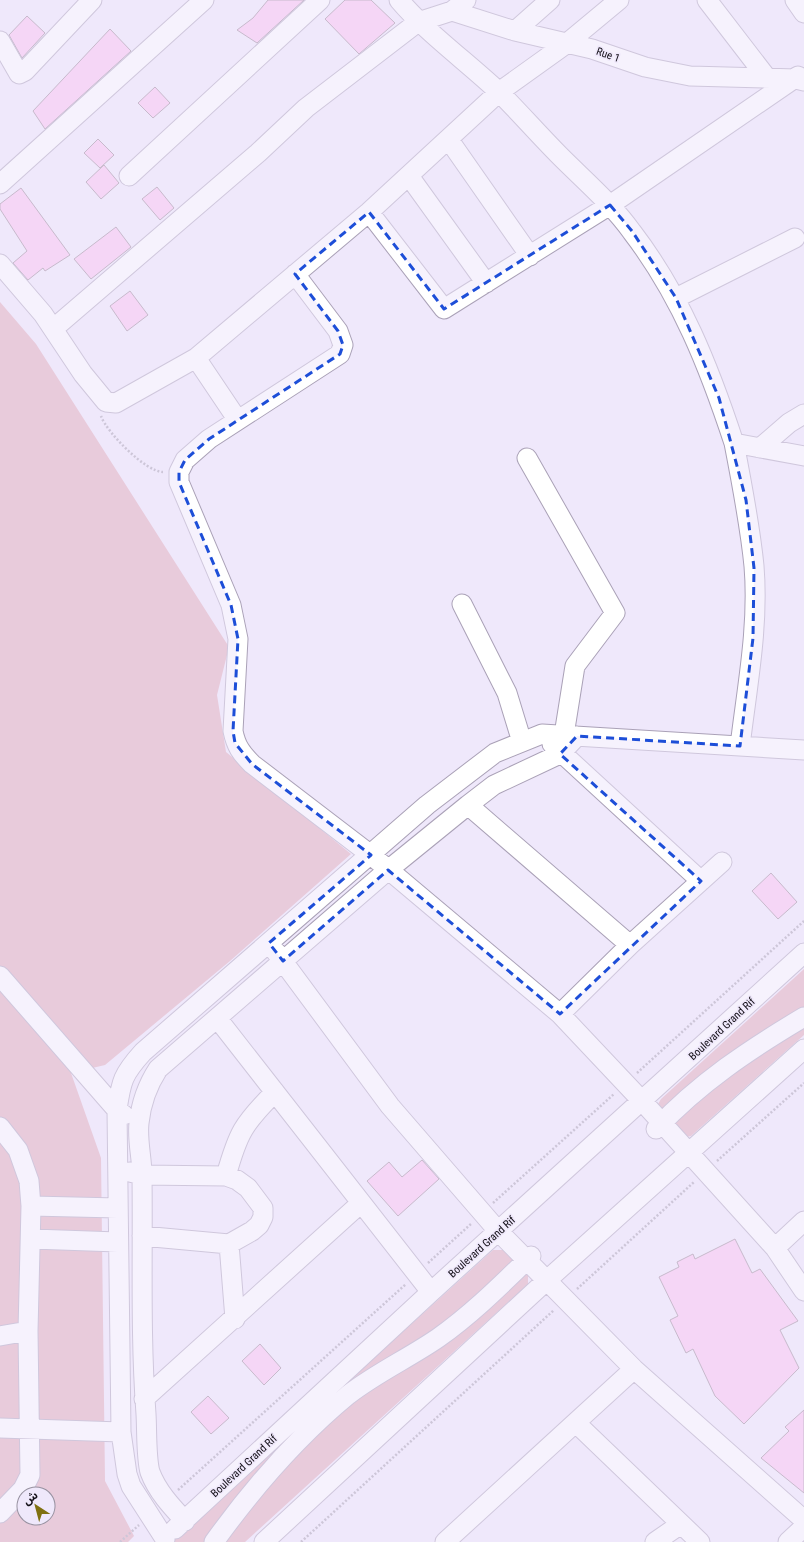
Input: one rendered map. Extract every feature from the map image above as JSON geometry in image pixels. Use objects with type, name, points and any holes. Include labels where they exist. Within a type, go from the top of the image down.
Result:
[{"type":"street","points":[[0,41],[19,74],[25,71],[92,0]]},
{"type":"street","points":[[0,184],[204,0]]},
{"type":"street","points":[[129,176],[320,0]]},
{"type":"street","points":[[399,0],[418,22],[452,49],[499,92],[610,205],[632,231],[676,298],[697,341],[719,398],[734,443],[746,500],[754,568],[753,638],[740,746]]},
{"type":"street","points":[[707,0],[767,78]]},
{"type":"street","points":[[795,0],[804,13]]},
{"type":"street","points":[[514,31],[545,2]]},
{"type":"street","points":[[3,274],[43,314],[83,374],[102,398],[106,402],[116,403],[196,358],[369,212],[449,140],[499,92],[566,44],[605,3]]},
{"type":"street","name":"Rue 1","points":[[53,329],[258,153],[306,108],[418,22],[459,6],[514,31],[592,49],[645,67],[690,76],[802,79]]},
{"type":"street","points":[[369,212],[444,309],[610,205],[802,79]]},
{"type":"street","points":[[449,140],[530,256]]},
{"type":"street","points":[[410,176],[486,283]]},
{"type":"street","points":[[676,298],[795,238]]},
{"type":"street","points":[[296,274],[338,331],[343,344],[340,354],[238,419],[210,439],[185,460],[179,472],[178,482],[231,605],[238,639],[233,731],[235,743],[240,753],[252,764],[370,854],[560,1014],[643,1102],[659,1126],[688,1153],[775,1248],[804,1291]]},
{"type":"street","points":[[196,358],[238,419]]},
{"type":"street","points":[[760,448],[789,423],[804,414]]},
{"type":"street","points":[[734,443],[804,456]]},
{"type":"street","points":[[185,1521],[166,1500],[156,1485],[150,1470],[144,1399],[142,1175],[139,1124],[144,1095],[149,1082],[158,1069],[388,870],[494,785],[560,754],[570,736],[575,666],[615,613],[527,458]]},
{"type":"street","points":[[462,604],[507,693],[522,742]]},
{"type":"street","points":[[163,1540],[132,1486],[127,1474],[121,1432],[117,1110],[121,1083],[129,1067],[143,1052],[370,854],[470,771],[495,753],[542,734],[804,750]]},
{"type":"street","points":[[542,734],[560,754],[701,881]]},
{"type":"street","points":[[468,805],[630,945]]},
{"type":"street","points":[[560,1014],[630,945],[722,862]]},
{"type":"street","points":[[269,943],[390,1106],[499,1232],[528,1258],[546,1281],[634,1370],[804,1520]]},
{"type":"street","name":"Boulevard Grand Rif","points":[[163,1540],[431,1292],[643,1102],[804,954]]},
{"type":"street","points":[[0,976],[117,1110],[139,1124]]},
{"type":"street","points":[[659,1126],[690,1096],[730,1064],[804,1017]]},
{"type":"street","points":[[217,1018],[431,1292]]},
{"type":"street","points":[[264,1542],[546,1281],[804,1049]]},
{"type":"street","points":[[226,1176],[241,1130],[252,1115],[276,1092]]},
{"type":"street","points":[[0,1127],[18,1150],[29,1181],[32,1239],[28,1331],[31,1429],[30,1475],[23,1489],[0,1513]]},
{"type":"street","points":[[117,1169],[142,1175],[226,1176],[237,1180],[248,1188],[263,1208],[263,1217],[259,1225],[252,1231],[229,1244],[142,1236]]},
{"type":"street","points":[[144,1399],[361,1203]]},
{"type":"street","points":[[31,1206],[118,1208]]},
{"type":"street","points":[[775,1248],[804,1221]]},
{"type":"street","points":[[32,1239],[118,1242]]},
{"type":"street","points":[[229,1244],[235,1318]]},
{"type":"street","points":[[214,1542],[239,1508],[281,1459],[320,1419],[350,1394],[438,1338],[481,1304],[528,1258]]},
{"type":"street","points":[[0,1336],[28,1331]]},
{"type":"street","points":[[445,1542],[634,1370]]},
{"type":"street","points":[[576,1423],[700,1542]]},
{"type":"street","points":[[0,1428],[121,1432]]},
{"type":"street","points":[[655,1542],[681,1524]]},
{"type":"street","points":[[788,1542],[804,1526]]},
{"type":"path","points":[[102,398],[100,412],[102,419],[126,448],[157,472],[179,472]]},
{"type":"path","points":[[166,1500],[804,921]]},
{"type":"path","points":[[301,1542],[804,1083]]},
{"type":"path","points":[[120,1542],[149,1515]]},
{"type":"highlighted area","points":[[610,205],[632,231],[676,298],[719,398],[746,500],[754,568],[753,638],[740,746],[577,736],[560,754],[701,881],[560,1014],[388,870],[283,961],[269,943],[371,855],[252,764],[235,743],[233,731],[238,639],[231,605],[179,482],[179,472],[185,460],[209,439],[340,354],[343,345],[338,331],[295,274],[369,212],[444,309]]},
{"type":"shaded area","points":[[0,302],[36,344],[229,647],[217,695],[226,752],[351,854],[230,961],[105,1065],[71,1073],[101,1158],[105,1481],[134,1536],[128,1542],[0,1542]]},
{"type":"shaded area","points":[[804,969],[804,1035],[691,1136],[686,1137],[659,1109],[658,1104],[661,1099]]},
{"type":"shaded area","points":[[493,1250],[504,1250],[528,1275],[528,1284],[245,1542],[171,1542]]},
{"type":"building","points":[[268,0],[304,0],[257,43],[237,30],[253,18]]},
{"type":"building","points":[[345,0],[371,0],[395,23],[359,54],[325,19]]},
{"type":"building","points":[[27,16],[45,33],[22,58],[9,35]]},
{"type":"building","points":[[110,29],[131,51],[45,129],[33,111]]},
{"type":"building","points":[[155,87],[170,103],[153,118],[138,103]]},
{"type":"building","points":[[98,139],[114,155],[100,168],[84,153]]},
{"type":"building","points":[[104,165],[119,183],[101,199],[86,182]]},
{"type":"building","points":[[157,187],[174,208],[160,220],[142,199]]},
{"type":"building","points":[[21,188],[70,255],[45,271],[43,268],[28,280],[13,263],[27,251],[0,209],[0,204]]},
{"type":"building","points":[[116,227],[131,247],[91,279],[74,259]]},
{"type":"building","points":[[130,291],[148,315],[127,331],[110,306]]},
{"type":"building","points":[[771,873],[797,902],[778,919],[752,891]]},
{"type":"building","points":[[422,1160],[439,1179],[398,1216],[367,1181],[389,1162],[402,1177]]},
{"type":"building","points":[[735,1239],[752,1273],[760,1269],[798,1321],[780,1330],[799,1368],[744,1424],[715,1396],[693,1349],[686,1353],[670,1320],[678,1316],[659,1277],[679,1267],[677,1262],[693,1254],[695,1259]]},
{"type":"building","points":[[260,1344],[281,1368],[264,1385],[242,1361]]},
{"type":"building","points":[[208,1396],[229,1418],[211,1434],[191,1412]]},
{"type":"building","points":[[804,1410],[804,1493],[761,1458],[789,1431],[785,1427]]}]
